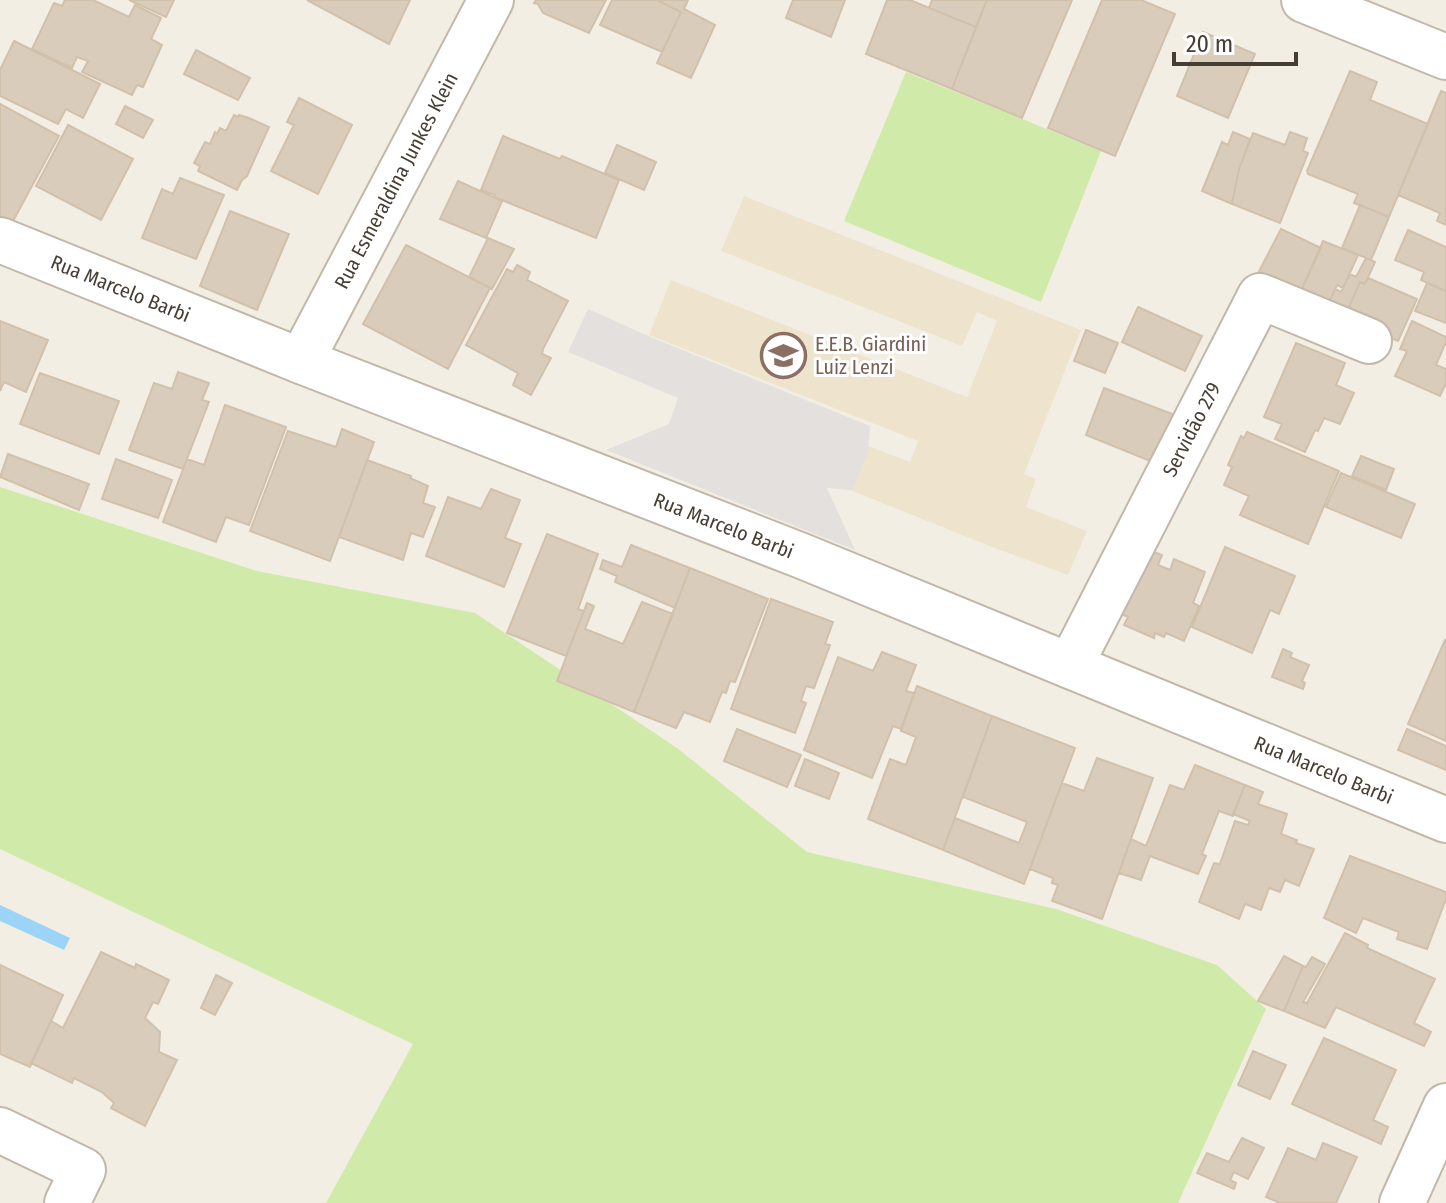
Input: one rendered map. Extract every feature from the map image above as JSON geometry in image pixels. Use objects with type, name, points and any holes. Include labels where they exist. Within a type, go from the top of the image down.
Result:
[{"type":"street","name":"Rua Esmeraldina Junkes Klein","points":[[301,361],[491,0]]},
{"type":"street","points":[[1304,0],[1446,57]]},
{"type":"street","name":"Rua Marcelo Barbi","points":[[0,240],[802,556],[1446,820]]},
{"type":"street","name":"Servidão 279","points":[[1070,666],[1260,296],[1369,341]]},
{"type":"street","points":[[1402,1203],[1446,1106]]},
{"type":"street","points":[[0,1130],[75,1186]]},
{"type":"shaded area","name":"E.E.B. Giardini Luiz Lenzi","points":[[744,196],[1081,330],[1024,474],[1036,479],[1026,507],[1087,531],[1068,575],[845,488],[863,444],[910,462],[918,441],[649,335],[671,280],[967,397],[997,321],[977,312],[962,346],[721,251]]},
{"type":"shaded area","points":[[588,309],[870,426],[868,452],[852,490],[827,488],[855,550],[606,450],[669,424],[678,398],[568,352]]},
{"type":"green space","points":[[906,72],[1101,151],[1041,302],[844,221]]},
{"type":"green space","points":[[0,487],[257,571],[475,613],[677,748],[807,852],[1056,909],[1217,965],[1266,1009],[1178,1203],[326,1203],[413,1044],[0,849]]},
{"type":"water","points":[[0,905],[70,938],[64,950],[0,921]]},
{"type":"building","points":[[65,0],[93,0],[129,17],[135,5],[161,18],[151,39],[162,45],[143,87],[137,85],[132,95],[82,72],[88,61],[77,57],[72,68],[32,49],[54,3],[62,6]]},
{"type":"building","points":[[129,0],[174,0],[166,17]]},
{"type":"building","points":[[307,0],[410,0],[389,44]]},
{"type":"building","points":[[536,0],[606,0],[589,33],[543,13],[534,3]]},
{"type":"building","points":[[612,0],[657,0],[681,12],[662,52],[600,25]]},
{"type":"building","points":[[657,0],[688,0],[684,9],[715,25],[691,78],[657,63],[681,12]]},
{"type":"building","points":[[793,0],[845,0],[831,37],[786,18]]},
{"type":"building","points":[[887,0],[910,0],[976,27],[952,89],[866,54]]},
{"type":"building","points":[[932,0],[987,0],[976,27],[929,8]]},
{"type":"building","points":[[987,0],[1072,0],[1022,118],[952,89]]},
{"type":"building","points":[[1102,0],[1141,0],[1175,14],[1115,156],[1048,128]]},
{"type":"building","points":[[1203,32],[1255,54],[1228,118],[1177,96]]},
{"type":"building","points":[[14,41],[100,84],[83,118],[66,109],[58,124],[0,96],[0,70]]},
{"type":"building","points":[[196,50],[250,78],[238,100],[184,74]]},
{"type":"building","points":[[1350,71],[1377,82],[1370,100],[1428,124],[1389,217],[1354,203],[1358,194],[1307,171]]},
{"type":"building","points":[[1441,91],[1446,93],[1446,225],[1437,221],[1440,213],[1398,195]]},
{"type":"building","points":[[299,98],[352,125],[318,194],[271,171],[294,125],[287,122]]},
{"type":"building","points":[[0,104],[59,136],[12,223],[0,218]]},
{"type":"building","points":[[125,106],[153,120],[143,138],[116,124]]},
{"type":"building","points":[[234,115],[269,127],[247,176],[237,190],[198,171],[200,166],[194,163],[205,142],[210,144],[220,128],[226,131]]},
{"type":"building","points":[[68,125],[133,159],[101,220],[36,186]]},
{"type":"building","points":[[1233,132],[1250,139],[1239,169],[1232,204],[1202,191],[1222,142],[1228,145]]},
{"type":"building","points":[[1290,132],[1307,138],[1303,151],[1308,153],[1280,223],[1232,204],[1239,169],[1253,133],[1285,145]]},
{"type":"building","points":[[503,136],[619,180],[596,238],[481,190]]},
{"type":"building","points":[[617,145],[656,162],[644,190],[605,173]]},
{"type":"building","points":[[180,178],[224,195],[196,259],[142,238],[162,189],[173,194]]},
{"type":"building","points":[[458,181],[502,201],[486,238],[440,219]]},
{"type":"building","points":[[1360,205],[1389,217],[1371,260],[1342,248]]},
{"type":"building","points":[[230,211],[289,234],[257,310],[200,286]]},
{"type":"building","points":[[1281,229],[1321,248],[1301,291],[1255,279]]},
{"type":"building","points":[[1408,230],[1446,247],[1446,291],[1421,280],[1424,272],[1395,260]]},
{"type":"building","points":[[488,238],[514,249],[492,289],[469,277]]},
{"type":"building","points":[[1323,241],[1358,255],[1343,288],[1337,285],[1328,305],[1301,291]]},
{"type":"building","points":[[406,245],[490,288],[448,369],[363,324]]},
{"type":"building","points":[[1366,258],[1375,262],[1365,284],[1360,282],[1345,316],[1328,305],[1335,289],[1341,292],[1350,274],[1356,277]]},
{"type":"building","points":[[517,265],[530,272],[527,280],[568,301],[543,349],[542,354],[551,358],[531,395],[513,385],[518,373],[466,345],[507,269],[513,272]]},
{"type":"building","points":[[1368,278],[1417,299],[1398,341],[1344,319],[1360,282],[1365,284]]},
{"type":"building","points":[[1427,283],[1446,291],[1446,323],[1415,311]]},
{"type":"building","points":[[1138,307],[1202,336],[1185,371],[1122,342]]},
{"type":"building","points":[[0,321],[48,340],[26,392],[4,382],[0,391]]},
{"type":"building","points":[[1412,321],[1446,337],[1436,365],[1446,369],[1446,383],[1440,396],[1395,376],[1407,351],[1400,349]]},
{"type":"building","points":[[1086,330],[1118,343],[1105,373],[1074,361]]},
{"type":"building","points":[[1296,343],[1345,363],[1336,385],[1354,393],[1340,424],[1324,418],[1305,452],[1275,439],[1282,424],[1264,417]]},
{"type":"building","points":[[178,372],[209,383],[202,400],[209,402],[183,469],[129,450],[154,383],[172,389]]},
{"type":"building","points":[[40,373],[119,401],[99,454],[20,424]]},
{"type":"building","points":[[1104,388],[1175,415],[1155,463],[1086,435]]},
{"type":"building","points":[[225,405],[286,427],[249,525],[226,517],[216,542],[163,522],[187,459],[204,465]]},
{"type":"building","points":[[342,429],[374,442],[330,561],[250,531],[288,431],[336,447]]},
{"type":"building","points":[[1247,432],[1339,471],[1308,544],[1240,515],[1249,496],[1224,485],[1232,467],[1228,465],[1241,436],[1244,438]]},
{"type":"building","points":[[8,454],[89,484],[79,510],[0,477]]},
{"type":"building","points":[[1361,456],[1394,469],[1386,490],[1352,476]]},
{"type":"building","points":[[116,459],[172,480],[158,518],[102,499]]},
{"type":"building","points":[[367,460],[411,476],[428,486],[423,503],[435,507],[423,537],[411,533],[403,560],[339,537]]},
{"type":"building","points":[[1341,473],[1415,504],[1401,538],[1326,507]]},
{"type":"building","points":[[491,489],[520,500],[505,538],[521,544],[504,587],[426,556],[448,497],[481,509]]},
{"type":"building","points":[[547,534],[598,554],[578,609],[584,611],[566,656],[507,633]]},
{"type":"building","points":[[631,545],[690,568],[675,608],[615,582],[617,576],[600,569],[603,560],[622,567]]},
{"type":"building","points":[[1225,547],[1295,576],[1279,614],[1270,610],[1252,653],[1192,627]]},
{"type":"building","points":[[1146,549],[1162,555],[1158,565],[1170,570],[1174,559],[1205,572],[1193,603],[1199,606],[1184,641],[1166,633],[1164,637],[1155,633],[1154,638],[1124,625],[1128,617],[1113,610]]},
{"type":"building","points":[[690,568],[768,599],[735,682],[730,681],[726,693],[722,692],[710,722],[684,712],[676,728],[634,712]]},
{"type":"building","points":[[771,599],[833,622],[825,644],[830,645],[814,688],[806,686],[801,701],[806,703],[795,733],[731,709]]},
{"type":"building","points":[[642,602],[673,614],[634,712],[557,681],[587,603],[594,606],[585,629],[623,644]]},
{"type":"building","points":[[1446,641],[1446,741],[1408,724]]},
{"type":"building","points":[[1283,649],[1292,653],[1290,657],[1309,665],[1302,681],[1305,683],[1303,689],[1272,677]]},
{"type":"building","points":[[882,652],[916,665],[906,691],[914,693],[901,729],[893,726],[872,778],[804,750],[838,657],[873,671]]},
{"type":"building","points":[[917,686],[992,716],[943,850],[868,819],[890,759],[906,765],[916,737],[901,731]]},
{"type":"building","points":[[992,716],[1075,748],[1024,884],[943,850],[955,818],[1019,843],[1027,822],[963,797]]},
{"type":"building","points":[[737,729],[801,755],[787,787],[724,761]]},
{"type":"building","points":[[1407,729],[1446,746],[1446,770],[1398,750]]},
{"type":"building","points":[[1097,758],[1153,778],[1102,919],[1052,901],[1058,885],[1052,883],[1053,878],[1030,869],[1062,783],[1084,791]]},
{"type":"building","points":[[805,759],[839,773],[829,799],[795,786]]},
{"type":"building","points":[[1195,765],[1245,785],[1233,816],[1219,811],[1202,854],[1206,856],[1198,874],[1150,856],[1141,880],[1119,873],[1131,839],[1146,846],[1170,785],[1184,790]]},
{"type":"building","points":[[1245,785],[1263,792],[1258,804],[1287,814],[1281,834],[1314,849],[1299,886],[1285,880],[1280,892],[1269,888],[1261,910],[1245,904],[1239,919],[1199,902],[1214,863],[1220,864],[1235,821],[1248,825],[1250,821],[1233,814]]},
{"type":"building","points":[[1350,856],[1446,892],[1427,949],[1397,939],[1399,932],[1363,918],[1356,933],[1324,918]]},
{"type":"building","points":[[1345,933],[1368,945],[1367,948],[1435,979],[1414,1023],[1431,1032],[1424,1046],[1336,1007],[1325,1028],[1284,1011],[1303,966],[1306,967],[1312,957],[1325,964],[1303,1002],[1307,1003]]},
{"type":"building","points":[[101,952],[169,980],[158,1004],[153,1002],[145,1018],[160,1032],[159,1052],[177,1060],[145,1126],[111,1108],[114,1103],[102,1092],[74,1078],[72,1083],[31,1063],[51,1021],[63,1028]]},
{"type":"building","points":[[1284,956],[1303,966],[1284,1011],[1258,1001]]},
{"type":"building","points":[[0,965],[63,995],[30,1067],[0,1054]]},
{"type":"building","points":[[216,975],[232,983],[215,1015],[201,1008]]},
{"type":"building","points":[[1324,1038],[1396,1070],[1373,1120],[1388,1127],[1381,1144],[1292,1104]]},
{"type":"building","points":[[1253,1051],[1286,1065],[1270,1099],[1238,1085]]},
{"type":"building","points":[[1242,1138],[1264,1148],[1248,1179],[1234,1172],[1230,1180],[1236,1183],[1234,1189],[1197,1173],[1207,1153],[1229,1162]]},
{"type":"building","points":[[1323,1143],[1357,1157],[1336,1203],[1280,1203],[1266,1197],[1288,1148],[1316,1160]]},
{"type":"place","name":"E.E.B. Giardini Luiz Lenzi","points":[[784,356]]}]
